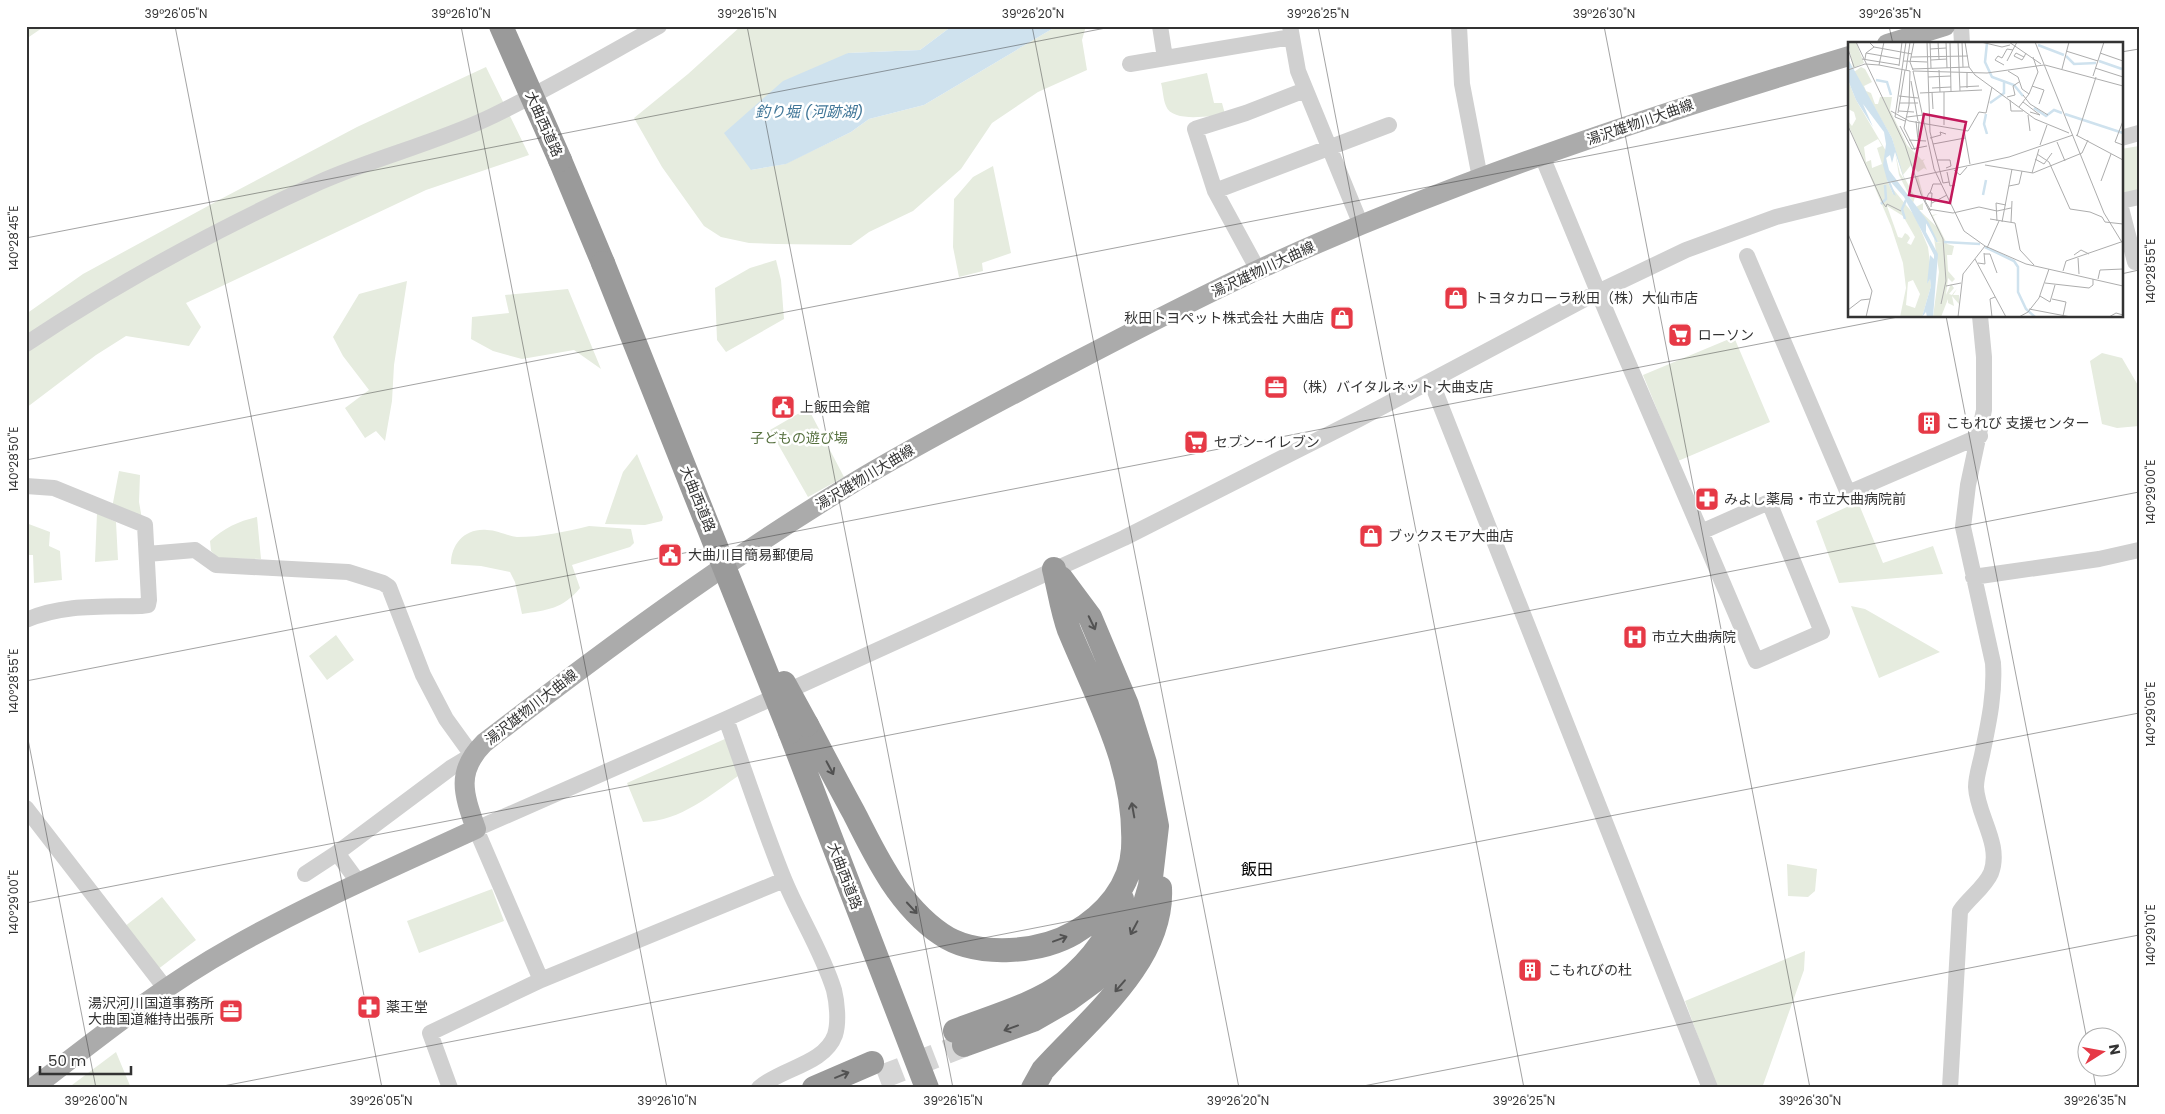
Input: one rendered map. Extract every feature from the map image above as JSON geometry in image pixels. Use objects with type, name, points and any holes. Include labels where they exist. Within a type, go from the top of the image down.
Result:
[{"type":"highway","name":"大曲西道路","points":[[500,26],[560,160],[603,263],[738,598],[799,728],[927,1088]]},
{"type":"highway","points":[[1033,1088],[1043,1070],[1138,966],[1154,932],[1161,897],[1157,826],[1145,762],[1128,705],[1090,617],[1054,568]]},
{"type":"highway","points":[[1054,568],[1068,628],[1105,710],[1126,775],[1134,817],[1133,852],[1117,916],[1105,939],[1064,983],[959,1038],[1033,1020],[1068,1000],[1094,981],[1113,961],[1142,912],[1150,886],[1157,826]]},
{"type":"highway","points":[[799,728],[883,870],[911,908],[941,934],[965,946],[993,950],[1018,949],[1042,945],[1065,938],[1099,916],[1110,904],[1128,876]]},
{"type":"highway","points":[[799,728],[913,1088]]},
{"type":"highway","points":[[814,1088],[875,1070],[853,1088]]},
{"type":"main road","points":[[1894,42],[1945,26]]},
{"type":"main road","name":"湯沢雄物川大曲線","points":[[476,829],[467,803],[464,780],[472,755],[484,744],[571,676],[675,600],[844,489],[975,414],[1124,336],[1258,270],[1361,225],[1480,178],[1542,156],[1723,94],[1848,56]]},
{"type":"main road","points":[[33,1088],[166,989],[253,935],[294,913],[476,829]]},
{"type":"street","points":[[26,344],[68,316],[139,274],[247,217],[322,182],[441,138],[484,119],[606,56],[659,26]]},
{"type":"street","points":[[1160,26],[1165,58]]},
{"type":"street","points":[[1459,26],[1462,84],[1480,178]]},
{"type":"street","points":[[1961,26],[1962,42]]},
{"type":"street","points":[[1130,64],[1291,32],[1298,71],[1361,225]]},
{"type":"street","points":[[1258,270],[1215,191],[1195,128],[1246,113],[1305,90]]},
{"type":"street","points":[[1215,191],[1389,125]]},
{"type":"street","points":[[2122,138],[2139,133]]},
{"type":"street","points":[[1542,156],[1598,292],[1756,661],[1822,632],[1769,502],[1701,532]]},
{"type":"street","points":[[2122,202],[2139,197]]},
{"type":"street","points":[[541,980],[476,829],[726,719],[1201,500],[1598,292],[1686,250],[1728,233],[1776,217],[1848,199]]},
{"type":"street","points":[[2122,213],[2132,262]]},
{"type":"street","points":[[1748,256],[1848,493],[1980,436]]},
{"type":"street","points":[[1950,1088],[1960,911],[1968,898],[1983,885],[1991,872],[1993,860],[1992,846],[1977,801],[1976,786],[1992,706],[1993,663],[1963,527],[1964,504],[1980,436],[1986,386],[1980,318]]},
{"type":"street","points":[[1431,381],[1710,1088]]},
{"type":"street","points":[[26,486],[54,488],[145,525],[149,600],[148,605],[63,608],[45,611],[26,620]]},
{"type":"street","points":[[147,554],[195,550],[216,565],[340,571],[383,583],[389,587],[394,598],[420,668],[436,702],[472,755],[452,767],[337,853],[305,874]]},
{"type":"street","points":[[1973,577],[2090,560],[2139,550]]},
{"type":"street","points":[[726,719],[784,880],[826,968],[834,991],[837,1017],[835,1035],[826,1048],[812,1060],[776,1076],[759,1088]]},
{"type":"street","points":[[26,808],[166,989]]},
{"type":"street","points":[[337,853],[359,883]]},
{"type":"street","points":[[450,1088],[430,1033],[541,980],[784,880]]},
{"type":"green space","points":[[26,26],[45,26],[26,39]]},
{"type":"green space","points":[[741,26],[952,26],[920,50],[848,53],[751,170],[785,164],[851,132],[869,119],[924,105],[1057,26],[1086,26],[1082,40],[1087,70],[1038,92],[992,123],[961,169],[913,211],[869,232],[851,245],[749,243],[721,237],[704,226],[662,167],[634,118],[688,74]]},
{"type":"green space","points":[[486,67],[529,155],[426,190],[186,303],[201,327],[189,346],[126,336],[96,355],[26,408],[26,314],[83,274],[219,200],[357,127]]},
{"type":"green space","points":[[1207,73],[1214,103],[1222,103],[1225,114],[1184,117],[1170,111],[1165,103],[1161,83]]},
{"type":"green space","points":[[2139,146],[2139,190],[2122,193],[2122,149]]},
{"type":"green space","points":[[993,166],[1011,253],[982,263],[983,271],[959,277],[953,247],[954,199],[973,177]]},
{"type":"green space","points":[[776,260],[781,280],[784,319],[726,352],[717,340],[715,288],[750,268]]},
{"type":"green space","points":[[407,281],[385,441],[376,431],[365,438],[345,408],[369,390],[343,356],[333,337],[359,294]]},
{"type":"green space","points":[[568,289],[601,369],[574,350],[522,359],[493,351],[471,339],[472,317],[509,313],[505,295]]},
{"type":"green space","points":[[1734,337],[1770,422],[1678,461],[1643,375]]},
{"type":"green space","points":[[2102,353],[2122,358],[2139,387],[2139,426],[2117,428],[2102,424],[2090,361]]},
{"type":"green space","name":"子どもの遊び場","points":[[808,408],[844,477],[808,497],[770,430]]},
{"type":"green space","points":[[637,454],[663,517],[662,521],[645,525],[605,524],[623,472]]},
{"type":"green space","points":[[119,471],[140,475],[139,502],[142,519],[112,508]]},
{"type":"green space","points":[[1858,502],[1883,563],[1933,546],[1943,574],[1839,583],[1816,521]]},
{"type":"green space","points":[[97,513],[116,522],[118,560],[95,562]]},
{"type":"green space","points":[[257,517],[261,559],[218,558],[211,551],[210,541],[221,532],[238,523]]},
{"type":"green space","points":[[26,523],[50,532],[49,546],[60,551],[62,580],[34,583],[33,555],[26,555]]},
{"type":"green space","points":[[589,526],[631,529],[634,543],[630,547],[572,565],[580,588],[561,604],[547,610],[522,614],[515,582],[510,572],[481,566],[451,564],[454,550],[461,539],[479,530],[491,530],[517,537],[526,537],[553,534]]},
{"type":"green space","points":[[1851,606],[1865,609],[1940,652],[1879,678]]},
{"type":"green space","points":[[336,635],[354,660],[327,680],[309,656]]},
{"type":"green space","points":[[727,738],[741,774],[695,806],[683,812],[657,821],[643,822],[627,783]]},
{"type":"green space","points":[[1787,864],[1817,869],[1815,891],[1808,897],[1788,896]]},
{"type":"green space","points":[[492,889],[504,921],[419,953],[407,921]]},
{"type":"green space","points":[[162,897],[196,940],[157,970],[124,927]]},
{"type":"green space","points":[[1805,951],[1804,970],[1762,1088],[1717,1088],[1685,1001]]},
{"type":"green space","points":[[116,1052],[131,1088],[68,1088]]},
{"type":"water","name":"釣り堀 (河跡湖)","points":[[952,26],[1057,26],[924,105],[869,119],[851,132],[786,164],[751,170],[724,133],[783,81],[848,53],[920,50]]},
{"type":"tunnel","points":[[879,1078],[964,1045]]},
{"type":"place","name":"トヨタカローラ秋田（株）大仙市店","points":[[1456,298]]},
{"type":"place","name":"秋田トヨペット株式会社 大曲店","points":[[1342,318]]},
{"type":"place","name":"ローソン","points":[[1680,335]]},
{"type":"place","name":"（株）バイタルネット 大曲支店","points":[[1276,387]]},
{"type":"place","name":"上飯田会館","points":[[783,407]]},
{"type":"place","name":"こもれび 支援センター","points":[[1929,423]]},
{"type":"place","name":"セブン-イレブン","points":[[1196,442]]},
{"type":"place","name":"みよし薬局・市立大曲病院前","points":[[1707,499]]},
{"type":"place","name":"ブックスモア大曲店","points":[[1371,536]]},
{"type":"place","name":"大曲川目簡易郵便局","points":[[670,555]]},
{"type":"place","name":"市立大曲病院","points":[[1635,637]]},
{"type":"place","name":"こもれびの杜","points":[[1530,970]]},
{"type":"place","name":"薬王堂","points":[[369,1007]]},
{"type":"place","name":"湯沢河川国道事務所 大曲国道維持出張所","points":[[231,1011]]},
{"type":"district","name":"飯田","points":[[1257,869]]}]
